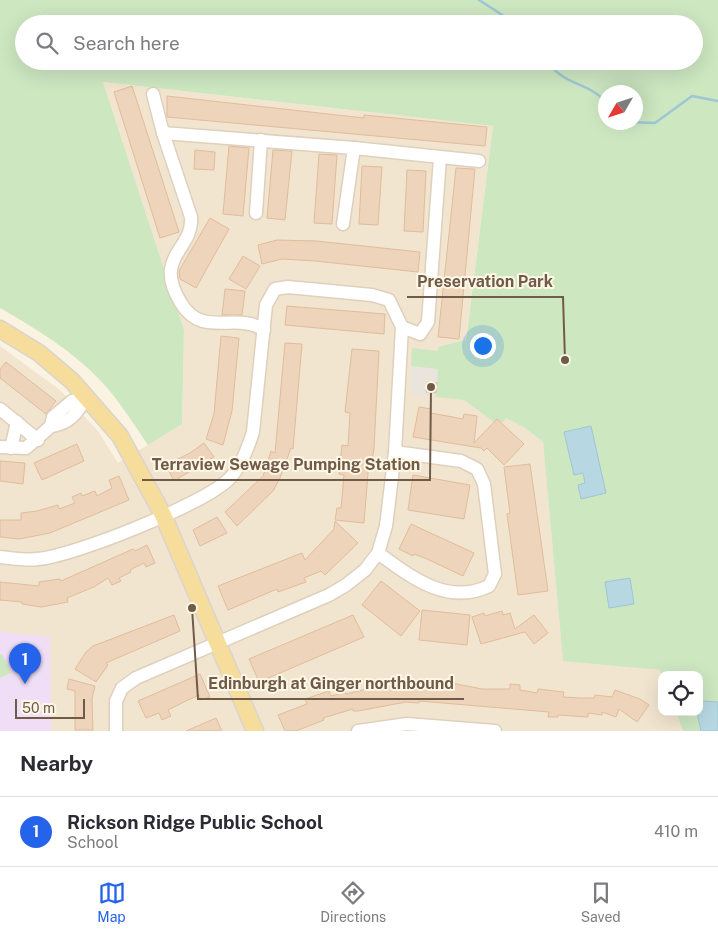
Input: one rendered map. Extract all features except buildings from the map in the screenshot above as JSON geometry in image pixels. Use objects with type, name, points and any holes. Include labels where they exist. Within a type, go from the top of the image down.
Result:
[{"type":"main road","points":[[0,329],[39,353],[87,396],[120,436],[163,515],[255,731]]},
{"type":"street","points":[[154,94],[163,133],[191,217],[189,230],[171,264],[170,272],[178,299],[194,319],[224,324],[232,322],[255,324],[264,330]]},
{"type":"street","points":[[163,133],[354,148],[479,161]]},
{"type":"street","points":[[256,213],[261,140]]},
{"type":"street","points":[[343,224],[354,148]]},
{"type":"street","points":[[402,327],[420,334],[428,322],[440,158]]},
{"type":"street","points":[[0,557],[37,560],[66,554],[163,515],[206,495],[229,479],[247,452],[253,432],[266,305],[275,289],[288,287],[372,295],[389,300],[402,327],[395,452],[386,526],[378,554],[358,575],[329,595],[136,678],[122,688],[116,702],[116,731]]},
{"type":"street","points":[[18,422],[6,448],[26,448],[38,440],[51,426],[64,425],[80,410],[87,396]]},
{"type":"street","points":[[0,409],[38,440]]},
{"type":"street","points":[[378,554],[411,577],[431,588],[466,594],[490,586],[495,574],[484,484],[477,469],[461,462],[395,452]]},
{"type":"street","points":[[358,731],[406,724],[495,731]]},
{"type":"shaded area","points":[[103,82],[493,126],[464,353],[477,402],[525,428],[543,442],[563,660],[661,670],[658,671],[658,716],[677,716],[683,731],[0,731],[0,346],[60,390],[98,431],[118,463],[182,424],[184,330]]},
{"type":"shaded area","points":[[411,366],[438,368],[436,397],[410,394]]},
{"type":"shaded area","points":[[0,632],[50,637],[51,731],[0,731]]},
{"type":"green space","points":[[0,0],[718,0],[718,731],[683,731],[677,716],[703,716],[703,671],[660,671],[563,661],[543,442],[525,428],[506,418],[503,422],[494,422],[464,400],[436,397],[438,369],[411,366],[412,348],[438,351],[438,347],[466,340],[493,126],[103,82],[184,330],[182,424],[148,445],[125,411],[100,380],[52,340],[0,308]]},
{"type":"green space","points":[[2,654],[11,673],[0,678],[0,655]]},
{"type":"water","points":[[591,426],[606,493],[581,499],[578,485],[585,483],[583,473],[574,475],[564,432]]},
{"type":"water","points":[[630,578],[634,604],[609,608],[605,582]]},
{"type":"water","points":[[703,701],[718,702],[718,731],[701,731],[698,716],[703,716]]},
{"type":"waterway","points":[[479,0],[502,15]]},
{"type":"waterway","points":[[554,70],[598,95]]},
{"type":"waterway","points":[[643,123],[655,123],[692,96],[718,101]]},
{"type":"place","name":"Preservation Park","points":[[565,360]]},
{"type":"place","name":"Terraview Sewage Pumping Station","points":[[431,387]]},
{"type":"place","name":"Edinburgh at Ginger northbound","points":[[192,608]]},
{"type":"place","name":"Rickson Ridge Public School","points":[[25,684]]}]
